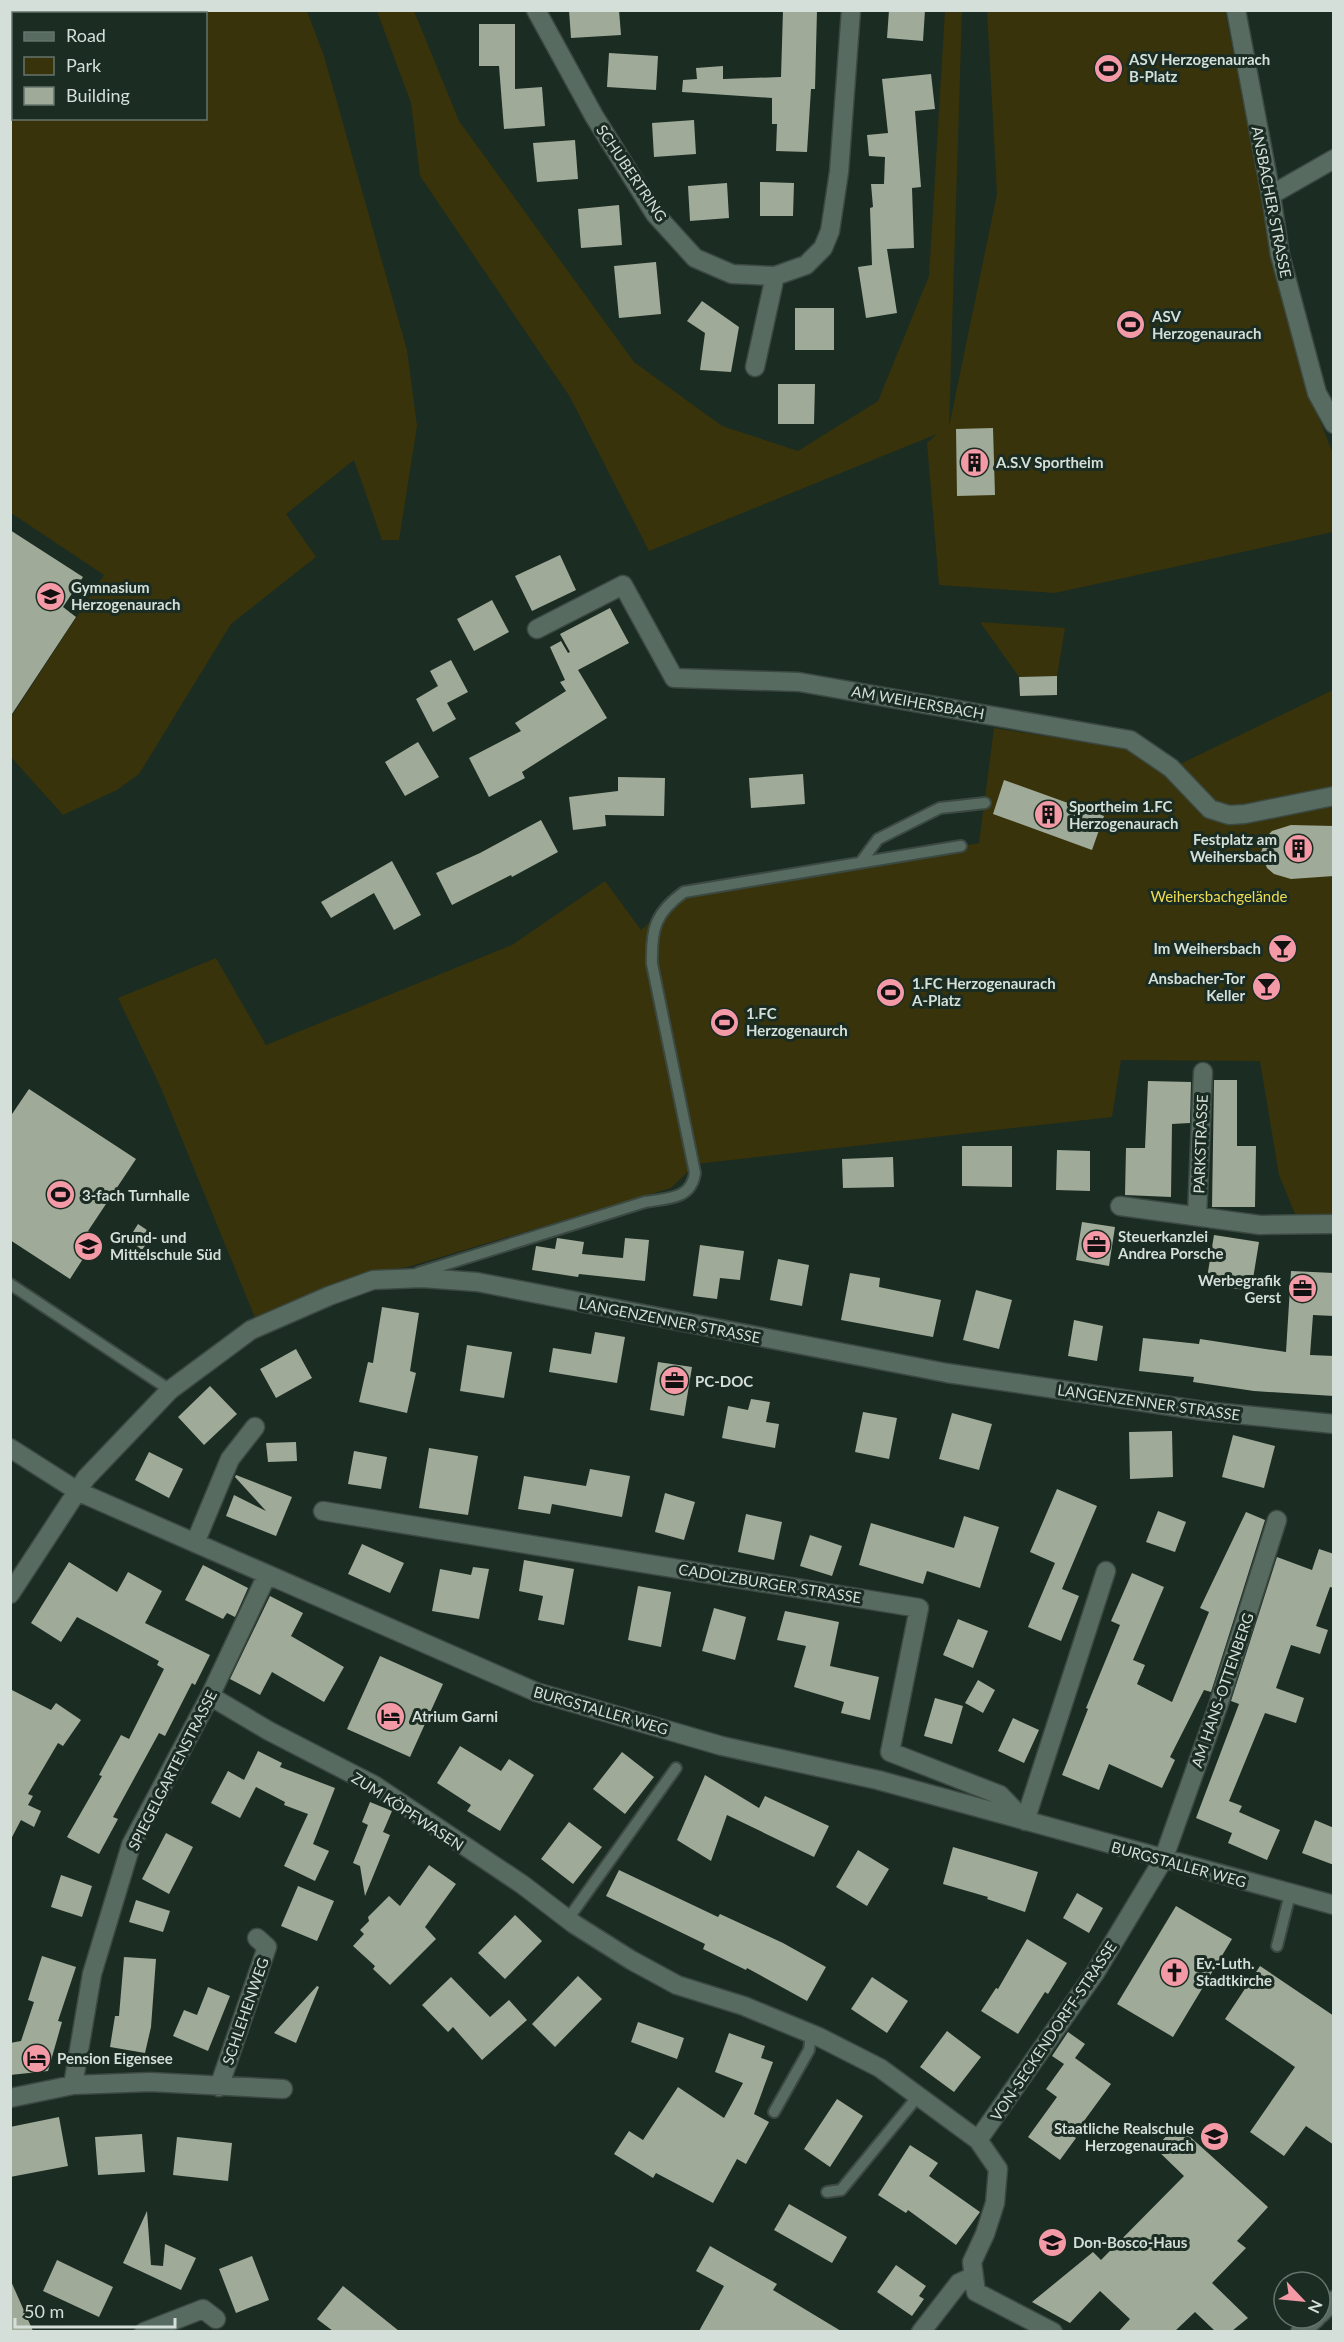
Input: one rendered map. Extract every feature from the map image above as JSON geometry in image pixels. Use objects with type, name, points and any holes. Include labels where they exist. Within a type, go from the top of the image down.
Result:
[{"type":"street","name":"SCHUBERTRING","points":[[536,10],[594,116],[656,214],[695,258],[732,274],[775,276],[806,265],[823,248],[830,231],[839,171],[851,10]]},
{"type":"street","name":"ANSBACHER STRASSE","points":[[1236,10],[1280,255],[1317,393],[1334,424]]},
{"type":"street","points":[[1270,195],[1334,159]]},
{"type":"street","points":[[754,367],[775,276]]},
{"type":"street","name":"AM WEIHERSBACH","points":[[537,630],[623,585],[674,678],[799,682],[1130,740],[1172,768],[1210,809],[1229,815],[1245,814],[1334,796]]},
{"type":"street","name":"PARKSTRASSE","points":[[1197,1216],[1203,1072]]},
{"type":"street","name":"PARKSTRASSE","points":[[1120,1206],[1260,1225],[1334,1224]]},
{"type":"street","name":"LANGENZENNER STRASSE","points":[[10,1594],[79,1492],[86,1478],[170,1390],[251,1330],[329,1296],[373,1280],[422,1278],[477,1282],[946,1373],[1204,1411],[1334,1424]]},
{"type":"street","points":[[195,1543],[230,1459],[255,1428]]},
{"type":"street","name":"BURGSTALLER WEG","points":[[10,1448],[79,1492],[536,1692],[722,1746],[879,1780],[1163,1860],[1334,1905]]},
{"type":"street","name":"CADOLZBURGER STRASSE","points":[[322,1511],[919,1608],[890,1752],[1000,1795],[1025,1821]]},
{"type":"street","name":"AM HANS-OTTENBERG","points":[[1163,1860],[1218,1706],[1277,1520]]},
{"type":"street","points":[[1025,1821],[1106,1571]]},
{"type":"street","name":"SPIEGELGARTENSTRASSE","points":[[73,2085],[92,1974],[131,1845],[210,1696],[267,1575]]},
{"type":"street","name":"ZUM KÖPFWASEN","points":[[210,1696],[269,1731],[374,1785],[631,1960],[677,1985],[744,2006],[811,2034],[880,2068],[919,2095],[978,2140],[998,2169],[995,2203],[985,2234],[972,2262],[972,2277]]},
{"type":"street","name":"VON-SECKENDORFF-STRASSE","points":[[978,2140],[1095,1974],[1163,1860]]},
{"type":"street","name":"SCHLEHENWEG","points":[[219,2087],[267,1947],[257,1938]]},
{"type":"street","name":"SCHLEHENWEG","points":[[73,2085],[150,2082],[283,2090]]},
{"type":"street","points":[[10,2098],[73,2085]]},
{"type":"street","points":[[921,2331],[959,2283],[972,2277],[976,2292],[1053,2331]]},
{"type":"street","points":[[144,2331],[203,2309],[216,2319]]},
{"type":"lane","points":[[861,862],[878,839],[940,808],[985,803]]},
{"type":"lane","points":[[403,1279],[454,1260],[622,1209],[685,1193],[693,1185],[694,1173],[652,964],[651,939],[657,919],[668,903],[684,892],[961,846]]},
{"type":"lane","points":[[10,1284],[170,1390]]},
{"type":"lane","points":[[568,1919],[676,1768]]},
{"type":"lane","points":[[1277,1946],[1290,1894]]},
{"type":"lane","points":[[774,2112],[809,2050],[811,2034]]},
{"type":"lane","points":[[827,2192],[841,2190],[919,2095]]},
{"type":"green space","points":[[11,10],[307,11],[324,56],[407,350],[417,426],[399,540],[382,540],[354,460],[286,514],[316,557],[231,624],[139,774],[117,790],[63,815],[11,757],[11,717],[104,575],[11,513]]},
{"type":"green space","name":"ASV Herzogenaurach","points":[[377,11],[414,11],[459,121],[634,362],[722,426],[798,451],[878,401],[929,276],[945,11],[962,11],[949,427],[997,194],[987,11],[1225,11],[1273,255],[1310,395],[1333,454],[1333,532],[1055,593],[939,585],[927,443],[937,434],[649,551],[570,397],[420,176],[411,103]]},
{"type":"green space","points":[[980,622],[1065,628],[1057,676],[1019,677]]},
{"type":"green space","name":"1.FC Herzogenaurch","points":[[1333,690],[1333,1224],[1299,1224],[1279,1175],[1260,1061],[1121,1060],[1112,1117],[696,1164],[671,1188],[408,1267],[368,1273],[326,1287],[256,1320],[161,1088],[118,998],[216,958],[266,1045],[512,945],[605,881],[641,930],[677,898],[979,843],[994,728],[1128,749],[1172,768]]},
{"type":"building","points":[[569,10],[619,10],[621,35],[571,38]]},
{"type":"building","points":[[783,10],[817,10],[815,89],[811,89],[807,152],[776,151],[777,124],[772,124],[772,98],[682,92],[683,80],[697,79],[696,68],[723,66],[723,79],[781,77]]},
{"type":"building","points":[[889,10],[925,10],[923,41],[887,38]]},
{"type":"building","points":[[479,24],[515,24],[515,89],[542,87],[545,126],[504,129],[499,66],[479,66]]},
{"type":"building","points":[[609,53],[658,56],[656,90],[607,87]]},
{"type":"building","points":[[931,74],[935,109],[915,111],[921,187],[912,188],[914,248],[887,249],[897,313],[866,318],[858,267],[872,265],[871,184],[884,184],[885,157],[869,156],[867,135],[888,133],[882,79]]},
{"type":"building","points":[[694,120],[696,154],[654,157],[652,123]]},
{"type":"building","points":[[575,140],[578,179],[537,182],[533,143]]},
{"type":"building","points":[[760,182],[794,183],[793,216],[760,216]]},
{"type":"building","points":[[727,183],[729,218],[690,221],[688,186]]},
{"type":"building","points":[[619,205],[622,245],[581,248],[578,209]]},
{"type":"building","points":[[656,262],[661,314],[619,318],[614,266]]},
{"type":"building","points":[[702,301],[739,327],[731,372],[700,370],[705,333],[687,321]]},
{"type":"building","points":[[795,308],[834,308],[834,350],[795,350]]},
{"type":"building","points":[[778,384],[815,384],[814,424],[778,424]]},
{"type":"building","name":"A.S.V Sportheim","points":[[993,428],[995,495],[957,496],[956,429]]},
{"type":"building","name":"Gymnasium Herzogenaurach","points":[[10,530],[83,577],[63,607],[76,617],[10,717]]},
{"type":"building","points":[[560,555],[576,590],[532,611],[515,576]]},
{"type":"building","points":[[492,600],[509,632],[474,651],[457,619]]},
{"type":"building","points":[[610,608],[629,643],[578,670],[607,718],[522,772],[525,778],[489,797],[469,758],[521,731],[515,723],[566,691],[560,682],[565,680],[550,647],[561,641],[568,653],[570,652],[560,634]]},
{"type":"building","points":[[451,660],[468,692],[447,703],[456,719],[433,732],[416,699],[438,686],[430,671]]},
{"type":"building","points":[[1057,676],[1057,695],[1020,696],[1019,677]]},
{"type":"building","points":[[418,742],[439,777],[405,796],[385,762]]},
{"type":"building","points":[[803,774],[805,804],[751,808],[749,778]]},
{"type":"building","points":[[618,777],[665,778],[664,816],[605,815],[606,826],[573,830],[569,797],[618,791]]},
{"type":"building","name":"Sportheim 1.FC Herzogenaurach","points":[[1004,780],[1104,816],[1092,850],[993,814]]},
{"type":"building","points":[[541,820],[558,852],[452,905],[436,873],[480,853]]},
{"type":"building","name":"Festplatz am Weihersbach","points":[[1291,825],[1334,826],[1334,876],[1291,879],[1274,874],[1267,868],[1261,853],[1266,837],[1272,831]]},
{"type":"building","points":[[392,861],[421,915],[394,930],[374,893],[331,918],[321,902]]},
{"type":"building","points":[[1214,1080],[1237,1080],[1237,1146],[1256,1146],[1255,1207],[1212,1207]]},
{"type":"building","points":[[1148,1081],[1191,1082],[1190,1123],[1172,1124],[1171,1197],[1125,1195],[1126,1148],[1145,1148]]},
{"type":"building","name":"3-fach Turnhalle","points":[[29,1089],[136,1159],[88,1231],[97,1237],[70,1279],[10,1240],[10,1117]]},
{"type":"building","points":[[962,1146],[1012,1146],[1012,1187],[962,1186]]},
{"type":"building","points":[[1057,1150],[1090,1151],[1090,1191],[1056,1190]]},
{"type":"building","points":[[893,1157],[894,1187],[843,1188],[842,1159]]},
{"type":"building","points":[[1082,1222],[1115,1227],[1109,1266],[1076,1260]]},
{"type":"building","points":[[138,1224],[153,1234],[142,1250],[128,1240]]},
{"type":"building","points":[[1214,1235],[1259,1242],[1251,1291],[1206,1284]]},
{"type":"building","points":[[557,1238],[584,1242],[582,1254],[623,1258],[625,1238],[649,1240],[645,1281],[579,1274],[578,1277],[532,1270],[536,1246],[555,1249]]},
{"type":"building","points":[[700,1245],[744,1251],[740,1280],[720,1278],[717,1299],[693,1296]]},
{"type":"building","points":[[778,1259],[809,1265],[802,1306],[770,1300]]},
{"type":"building","points":[[1291,1271],[1334,1273],[1334,1316],[1313,1315],[1310,1355],[1334,1356],[1334,1396],[1254,1391],[1193,1382],[1194,1377],[1139,1371],[1143,1338],[1199,1344],[1200,1339],[1286,1352]]},
{"type":"building","points":[[850,1273],[880,1278],[879,1287],[941,1300],[933,1337],[841,1320]]},
{"type":"building","points":[[976,1290],[1012,1300],[999,1349],[963,1340]]},
{"type":"building","points":[[382,1307],[419,1313],[410,1371],[416,1373],[407,1413],[359,1402],[368,1362],[373,1363]]},
{"type":"building","points":[[1074,1320],[1103,1326],[1097,1361],[1068,1356]]},
{"type":"building","points":[[595,1332],[625,1337],[617,1383],[549,1372],[553,1348],[591,1354]]},
{"type":"building","points":[[467,1345],[512,1352],[504,1398],[460,1391]]},
{"type":"building","points":[[296,1349],[312,1378],[276,1398],[260,1369]]},
{"type":"building","points":[[658,1362],[692,1367],[684,1416],[650,1410]]},
{"type":"building","points":[[210,1386],[237,1414],[204,1445],[178,1417]]},
{"type":"building","points":[[751,1399],[770,1402],[766,1422],[779,1424],[775,1448],[722,1438],[728,1406],[748,1410]]},
{"type":"building","points":[[863,1412],[897,1418],[889,1459],[855,1452]]},
{"type":"building","points":[[952,1413],[992,1424],[979,1470],[939,1459]]},
{"type":"building","points":[[1172,1431],[1173,1477],[1130,1479],[1129,1432]]},
{"type":"building","points":[[1233,1435],[1275,1446],[1264,1488],[1222,1477]]},
{"type":"building","points":[[296,1442],[297,1461],[268,1462],[266,1443]]},
{"type":"building","points":[[429,1448],[478,1456],[468,1515],[419,1508]]},
{"type":"building","points":[[354,1451],[387,1457],[381,1489],[348,1484]]},
{"type":"building","points":[[149,1452],[183,1469],[169,1498],[135,1480]]},
{"type":"building","points":[[590,1469],[630,1476],[622,1517],[552,1504],[550,1514],[518,1509],[524,1476],[586,1486]]},
{"type":"building","points":[[236,1475],[292,1497],[276,1536],[226,1516],[234,1495],[266,1511],[235,1477]]},
{"type":"building","points":[[1057,1489],[1097,1506],[1062,1589],[1079,1596],[1061,1641],[1028,1627],[1055,1563],[1030,1552]]},
{"type":"building","points":[[665,1493],[695,1502],[684,1540],[655,1532]]},
{"type":"building","points":[[1158,1511],[1186,1522],[1175,1552],[1146,1542]]},
{"type":"building","points":[[1246,1512],[1265,1520],[1211,1692],[1204,1690],[1170,1757],[1175,1760],[1162,1788],[1109,1764],[1099,1790],[1062,1775],[1120,1625],[1111,1621],[1132,1573],[1164,1587],[1133,1660],[1145,1665],[1137,1684],[1172,1702],[1209,1612],[1200,1608]]},
{"type":"building","points":[[746,1514],[782,1522],[774,1560],[738,1552]]},
{"type":"building","points":[[964,1516],[999,1527],[980,1588],[927,1571],[923,1584],[859,1565],[871,1523],[954,1548]]},
{"type":"building","points":[[810,1535],[842,1546],[832,1576],[800,1566]]},
{"type":"building","points":[[362,1544],[404,1563],[390,1593],[348,1574]]},
{"type":"building","points":[[1319,1549],[1334,1554],[1334,1588],[1330,1587],[1316,1626],[1328,1630],[1320,1654],[1291,1645],[1276,1688],[1304,1698],[1296,1723],[1265,1713],[1229,1801],[1242,1806],[1239,1812],[1280,1830],[1267,1860],[1228,1843],[1232,1833],[1196,1818],[1239,1704],[1231,1701],[1277,1557],[1312,1570]]},
{"type":"building","points":[[524,1560],[574,1569],[564,1625],[538,1620],[543,1596],[519,1591]]},
{"type":"building","points":[[69,1562],[117,1592],[128,1572],[162,1591],[145,1623],[210,1655],[195,1685],[192,1683],[165,1736],[159,1733],[113,1817],[118,1819],[99,1854],[67,1837],[102,1776],[99,1775],[121,1735],[129,1739],[164,1669],[157,1665],[159,1661],[77,1617],[61,1642],[31,1623]]},
{"type":"building","points":[[203,1565],[248,1588],[235,1617],[227,1613],[223,1619],[185,1600]]},
{"type":"building","points":[[473,1567],[489,1569],[479,1619],[432,1611],[440,1569],[471,1575]]},
{"type":"building","points":[[638,1586],[671,1592],[661,1647],[628,1640]]},
{"type":"building","points":[[270,1596],[303,1613],[291,1636],[344,1667],[324,1702],[272,1672],[260,1695],[230,1679]]},
{"type":"building","points":[[714,1608],[746,1617],[735,1660],[702,1651]]},
{"type":"building","points":[[785,1611],[839,1622],[830,1666],[879,1677],[870,1720],[841,1713],[844,1702],[794,1687],[806,1646],[777,1640]]},
{"type":"building","points":[[958,1619],[988,1631],[973,1668],[943,1655]]},
{"type":"building","name":"Atrium Garni","points":[[380,1656],[443,1684],[410,1757],[347,1729]]},
{"type":"building","points":[[978,1680],[995,1690],[983,1713],[965,1703]]},
{"type":"building","points":[[10,1689],[51,1710],[56,1703],[81,1720],[63,1746],[58,1743],[28,1794],[33,1796],[28,1805],[41,1811],[34,1827],[21,1820],[10,1841]]},
{"type":"building","points":[[935,1698],[963,1706],[952,1744],[924,1736]]},
{"type":"building","points":[[1013,1718],[1039,1730],[1024,1763],[998,1751]]},
{"type":"building","points":[[460,1746],[501,1771],[509,1759],[534,1775],[500,1831],[467,1811],[471,1805],[437,1783]]},
{"type":"building","points":[[258,1751],[282,1763],[280,1767],[335,1788],[313,1844],[329,1851],[315,1881],[284,1866],[308,1814],[284,1805],[285,1802],[256,1787],[240,1818],[211,1803],[228,1771],[244,1780]]},
{"type":"building","points":[[622,1752],[654,1777],[625,1814],[593,1789]]},
{"type":"building","points":[[705,1775],[759,1808],[765,1796],[829,1826],[814,1857],[727,1815],[711,1861],[677,1840]]},
{"type":"building","points":[[370,1802],[392,1811],[383,1832],[390,1835],[365,1896],[360,1866],[353,1863],[368,1825],[362,1822]]},
{"type":"building","points":[[1315,1820],[1334,1828],[1334,1865],[1302,1853]]},
{"type":"building","points":[[569,1822],[602,1847],[573,1884],[541,1859]]},
{"type":"building","points":[[166,1833],[193,1847],[169,1894],[142,1879]]},
{"type":"building","points":[[953,1847],[1038,1872],[1025,1912],[987,1899],[988,1897],[943,1884]]},
{"type":"building","points":[[858,1850],[889,1869],[867,1906],[836,1887]]},
{"type":"building","points":[[429,1865],[456,1884],[425,1927],[436,1939],[390,1985],[373,1969],[375,1966],[353,1946],[364,1934],[360,1930],[369,1921],[368,1917],[389,1896],[400,1906]]},
{"type":"building","points":[[619,1870],[718,1917],[720,1914],[783,1943],[826,1967],[807,2001],[747,1968],[746,1970],[703,1949],[705,1944],[606,1896]]},
{"type":"building","points":[[61,1875],[92,1886],[82,1917],[51,1907]]},
{"type":"building","points":[[298,1886],[334,1901],[317,1941],[281,1926]]},
{"type":"building","points":[[1077,1893],[1103,1908],[1089,1933],[1063,1918]]},
{"type":"building","points":[[136,1900],[170,1911],[163,1932],[129,1922]]},
{"type":"building","name":"Ev.-Luth. Stadtkirche","points":[[1176,1906],[1232,1939],[1173,2037],[1117,2004]]},
{"type":"building","points":[[515,1915],[542,1941],[505,1979],[478,1953]]},
{"type":"building","points":[[1027,1939],[1067,1963],[1048,1994],[1045,1992],[1018,2034],[981,2011],[996,1988],[998,1989]]},
{"type":"building","points":[[42,1956],[76,1967],[58,2021],[62,2022],[48,2071],[10,2075],[10,2043],[21,2041],[34,2002],[28,2000]]},
{"type":"building","points":[[124,1957],[156,1959],[151,2027],[145,2053],[110,2047],[115,2016],[119,2016]]},
{"type":"building","points":[[1260,1966],[1334,2016],[1334,2145],[1306,2126],[1284,2156],[1250,2132],[1295,2067],[1225,2019]]},
{"type":"building","points":[[578,1976],[602,1999],[555,2047],[532,2024]]},
{"type":"building","points":[[451,1977],[490,2017],[509,2000],[527,2020],[482,2060],[453,2027],[448,2032],[422,2005]]},
{"type":"building","points":[[872,1977],[908,2001],[887,2033],[851,2009]]},
{"type":"building","points":[[317,1986],[319,1987],[296,2043],[274,2033]]},
{"type":"building","points":[[208,1987],[230,1996],[208,2051],[173,2036],[184,2010],[197,2015]]},
{"type":"building","points":[[638,2022],[684,2038],[677,2059],[631,2042]]},
{"type":"building","points":[[947,2031],[981,2057],[954,2092],[920,2067]]},
{"type":"building","points":[[1068,2032],[1085,2044],[1075,2058],[1111,2084],[1073,2136],[1076,2138],[1060,2160],[1028,2137],[1057,2097],[1046,2089],[1064,2064],[1052,2056]]},
{"type":"building","points":[[729,2033],[765,2046],[761,2058],[773,2062],[754,2114],[769,2122],[746,2164],[737,2159],[713,2203],[656,2173],[653,2178],[614,2154],[629,2131],[643,2140],[678,2087],[724,2118],[743,2083],[715,2072]]},
{"type":"building","points":[[837,2099],[863,2116],[830,2167],[804,2149]]},
{"type":"building","points":[[59,2117],[68,2166],[10,2177],[10,2127]]},
{"type":"building","points":[[1177,2125],[1268,2207],[1237,2241],[1246,2248],[1212,2283],[1248,2318],[1232,2331],[1215,2331],[1195,2312],[1175,2331],[1119,2331],[1130,2319],[1100,2291],[1070,2323],[1032,2302],[1093,2252],[1101,2260],[1184,2176],[1155,2148]]},
{"type":"building","points":[[142,2134],[145,2172],[98,2175],[95,2137]]},
{"type":"building","points":[[177,2137],[232,2143],[228,2181],[173,2175]]},
{"type":"building","points":[[910,2145],[938,2163],[929,2176],[980,2212],[956,2245],[908,2210],[906,2213],[878,2195]]},
{"type":"building","points":[[789,2204],[847,2237],[832,2263],[774,2230]]},
{"type":"building","points":[[147,2211],[151,2265],[163,2266],[165,2244],[196,2258],[181,2290],[123,2263]]},
{"type":"building","points":[[710,2246],[777,2284],[773,2290],[841,2331],[699,2331],[724,2286],[696,2271]]},
{"type":"building","points":[[252,2256],[269,2300],[236,2313],[219,2269]]},
{"type":"building","points":[[57,2260],[113,2287],[99,2317],[43,2291]]},
{"type":"building","points":[[896,2265],[926,2286],[919,2296],[924,2299],[912,2316],[877,2292]]},
{"type":"building","points":[[10,2279],[33,2331],[10,2331]]},
{"type":"building","points":[[343,2286],[399,2331],[333,2331],[317,2319]]},
{"type":"place","name":"ASV Herzogenaurach B-Platz","points":[[1108,68]]},
{"type":"place","name":"ASV Herzogenaurach","points":[[1131,325]]},
{"type":"place","name":"A.S.V Sportheim","points":[[975,462]]},
{"type":"place","name":"Gymnasium Herzogenaurach","points":[[50,596]]},
{"type":"place","name":"Sportheim 1.FC Herzogenaurach","points":[[1048,815]]},
{"type":"place","name":"Festplatz am Weihersbach","points":[[1298,848]]},
{"type":"place","name":"Im Weihersbach","points":[[1282,948]]},
{"type":"place","name":"Ansbacher-Tor Keller","points":[[1266,987]]},
{"type":"place","name":"1.FC Herzogenaurach A-Platz","points":[[891,992]]},
{"type":"place","name":"1.FC Herzogenaurch","points":[[725,1022]]},
{"type":"place","name":"3-fach Turnhalle","points":[[61,1195]]},
{"type":"place","name":"Steuerkanzlei Andrea Porsche","points":[[1097,1245]]},
{"type":"place","name":"Grund- und Mittelschule Süd","points":[[89,1246]]},
{"type":"place","name":"Werbegrafik Gerst","points":[[1302,1289]]},
{"type":"place","name":"PC-DOC","points":[[674,1381]]},
{"type":"place","name":"Atrium Garni","points":[[391,1716]]},
{"type":"place","name":"Ev.-Luth. Stadtkirche","points":[[1175,1972]]},
{"type":"place","name":"Pension Eigensee","points":[[36,2058]]},
{"type":"place","name":"Staatliche Realschule Herzogenaurach","points":[[1215,2137]]},
{"type":"place","name":"Don-Bosco-Haus","points":[[1052,2242]]},
{"type":"park label","name":"Weihersbachgelände","points":[[1219,896]]}]
